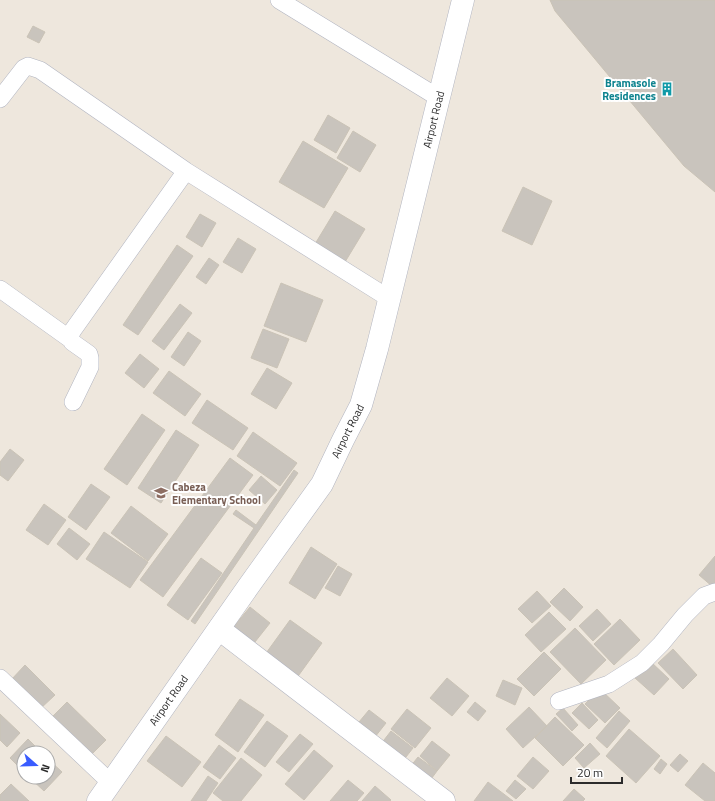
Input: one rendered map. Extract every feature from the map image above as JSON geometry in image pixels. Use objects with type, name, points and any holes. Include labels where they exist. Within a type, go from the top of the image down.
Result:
[{"type":"main road","name":"Airport Road","points":[[98,801],[322,484],[360,405],[390,299],[463,0]]},
{"type":"main road","points":[[219,629],[444,801]]},
{"type":"street","points":[[279,0],[439,98]]},
{"type":"street","points":[[0,99],[24,68],[28,66],[40,70],[186,171],[390,299]]},
{"type":"street","points":[[70,339],[73,330],[186,171]]},
{"type":"street","points":[[0,289],[89,354],[90,367],[73,402]]},
{"type":"street","points":[[559,701],[609,684],[642,663],[704,596],[715,592]]},
{"type":"street","points":[[0,678],[110,783]]},
{"type":"building","name":"Bramasole Residences","points":[[550,0],[715,0],[715,192],[684,166],[555,11]]},
{"type":"building","points":[[33,26],[45,32],[39,43],[27,37]]},
{"type":"building","points":[[328,115],[350,128],[336,153],[314,140]]},
{"type":"building","points":[[353,131],[376,145],[360,172],[337,158]]},
{"type":"building","points":[[303,141],[348,168],[324,208],[279,182]]},
{"type":"building","points":[[523,187],[552,201],[532,245],[502,231]]},
{"type":"building","points":[[335,211],[365,229],[345,262],[315,244]]},
{"type":"building","points":[[200,214],[216,223],[202,247],[186,237]]},
{"type":"building","points":[[238,238],[256,249],[242,273],[223,262]]},
{"type":"building","points":[[177,245],[193,256],[138,335],[123,325]]},
{"type":"building","points":[[209,258],[219,265],[206,284],[196,277]]},
{"type":"building","points":[[281,283],[323,300],[306,342],[264,326]]},
{"type":"building","points":[[180,304],[192,313],[164,350],[152,341]]},
{"type":"building","points":[[263,329],[289,339],[277,368],[251,358]]},
{"type":"building","points":[[188,332],[201,341],[184,366],[171,357]]},
{"type":"building","points":[[140,354],[159,369],[144,388],[125,373]]},
{"type":"building","points":[[267,368],[292,383],[276,409],[251,394]]},
{"type":"building","points":[[169,371],[201,394],[185,416],[153,393]]},
{"type":"building","points":[[207,400],[248,428],[233,450],[192,423]]},
{"type":"building","points":[[142,414],[165,430],[127,485],[104,469]]},
{"type":"building","points":[[176,430],[199,445],[161,503],[138,488]]},
{"type":"building","points":[[253,432],[297,463],[280,486],[237,456]]},
{"type":"building","points":[[10,449],[24,460],[8,481],[0,475],[0,462]]},
{"type":"building","points":[[230,458],[253,475],[163,597],[140,580]]},
{"type":"building","points":[[294,470],[298,473],[195,624],[191,621],[254,528],[233,514],[236,510],[256,525]]},
{"type":"building","points":[[261,476],[277,490],[265,504],[249,490]]},
{"type":"building","points":[[91,484],[110,497],[86,530],[68,517]]},
{"type":"building","points":[[44,504],[66,520],[48,545],[26,530]]},
{"type":"building","points":[[131,506],[168,534],[148,561],[111,533]]},
{"type":"building","points":[[69,528],[90,544],[77,560],[57,544]]},
{"type":"building","points":[[104,532],[148,562],[130,588],[86,559]]},
{"type":"building","points":[[311,547],[337,564],[315,599],[289,583]]},
{"type":"building","points":[[715,556],[715,584],[713,587],[699,575]]},
{"type":"building","points":[[201,558],[222,573],[188,620],[167,605]]},
{"type":"building","points":[[338,566],[352,574],[340,596],[325,588]]},
{"type":"building","points":[[564,588],[583,607],[570,621],[550,602]]},
{"type":"building","points":[[537,591],[551,606],[532,623],[518,609]]},
{"type":"building","points":[[250,607],[270,623],[251,647],[231,630]]},
{"type":"building","points":[[597,609],[611,624],[593,641],[579,626]]},
{"type":"building","points":[[549,612],[566,629],[541,652],[525,635]]},
{"type":"building","points":[[620,619],[640,640],[614,665],[594,644]]},
{"type":"building","points":[[290,620],[322,643],[296,679],[264,656]]},
{"type":"building","points":[[575,628],[606,660],[581,684],[550,652]]},
{"type":"building","points":[[673,649],[697,675],[683,689],[658,663]]},
{"type":"building","points":[[544,652],[561,669],[534,696],[517,679]]},
{"type":"building","points":[[650,661],[669,679],[654,695],[635,678]]},
{"type":"building","points":[[25,665],[55,695],[40,709],[11,680]]},
{"type":"building","points":[[447,678],[469,696],[452,716],[430,698]]},
{"type":"building","points":[[503,680],[522,688],[515,705],[496,696]]},
{"type":"building","points":[[600,689],[620,708],[605,723],[585,704]]},
{"type":"building","points":[[240,699],[264,715],[238,752],[215,735]]},
{"type":"building","points":[[67,702],[106,740],[89,757],[50,719]]},
{"type":"building","points":[[475,702],[486,711],[478,721],[467,712]]},
{"type":"building","points":[[582,703],[598,720],[589,729],[572,713]]},
{"type":"building","points":[[529,707],[547,726],[523,748],[506,729]]},
{"type":"building","points":[[563,708],[578,725],[572,731],[556,714]]},
{"type":"building","points":[[407,709],[431,728],[415,748],[391,729]]},
{"type":"building","points":[[369,710],[386,723],[371,742],[354,728]]},
{"type":"building","points":[[619,711],[630,721],[607,748],[596,738]]},
{"type":"building","points":[[0,714],[20,733],[7,747],[0,740]]},
{"type":"building","points":[[555,717],[584,745],[563,766],[535,738]]},
{"type":"building","points":[[267,721],[288,736],[265,767],[244,752]]},
{"type":"building","points":[[629,729],[660,756],[636,783],[606,756]]},
{"type":"building","points":[[391,731],[413,748],[399,766],[377,749]]},
{"type":"building","points":[[300,734],[313,744],[289,772],[276,762]]},
{"type":"building","points":[[166,736],[201,762],[182,787],[147,761]]},
{"type":"building","points":[[28,739],[34,745],[22,745]]},
{"type":"building","points":[[432,741],[450,755],[437,771],[420,756]]},
{"type":"building","points":[[590,743],[600,754],[584,768],[575,758]]},
{"type":"building","points":[[219,745],[236,758],[220,779],[203,767]]},
{"type":"building","points":[[314,750],[333,766],[304,800],[285,784]]},
{"type":"building","points":[[16,752],[16,764],[10,758]]},
{"type":"building","points":[[680,754],[688,761],[678,772],[670,765]]},
{"type":"building","points":[[418,757],[437,771],[426,786],[406,772]]},
{"type":"building","points":[[533,757],[549,771],[533,789],[517,776]]},
{"type":"building","points":[[241,758],[262,775],[241,801],[223,801],[213,793]]},
{"type":"building","points":[[661,759],[667,764],[660,774],[654,769]]},
{"type":"building","points":[[703,763],[715,773],[715,801],[705,801],[685,785]]},
{"type":"building","points":[[56,766],[62,772],[56,778]]},
{"type":"building","points":[[208,776],[218,783],[206,801],[191,801]]},
{"type":"building","points":[[348,780],[364,793],[357,801],[330,801]]},
{"type":"building","points":[[515,780],[526,789],[516,799],[506,791]]},
{"type":"building","points":[[488,782],[513,801],[474,801]]},
{"type":"building","points":[[11,784],[29,801],[0,801],[0,795]]},
{"type":"building","points":[[38,785],[50,785],[44,791]]},
{"type":"building","points":[[375,786],[391,800],[362,801]]},
{"type":"building","points":[[574,789],[585,799],[583,801],[563,801]]},
{"type":"place","name":"Bramasole Residences","points":[[667,89]]},
{"type":"place","name":"Cabeza Elementary School","points":[[161,493]]}]
